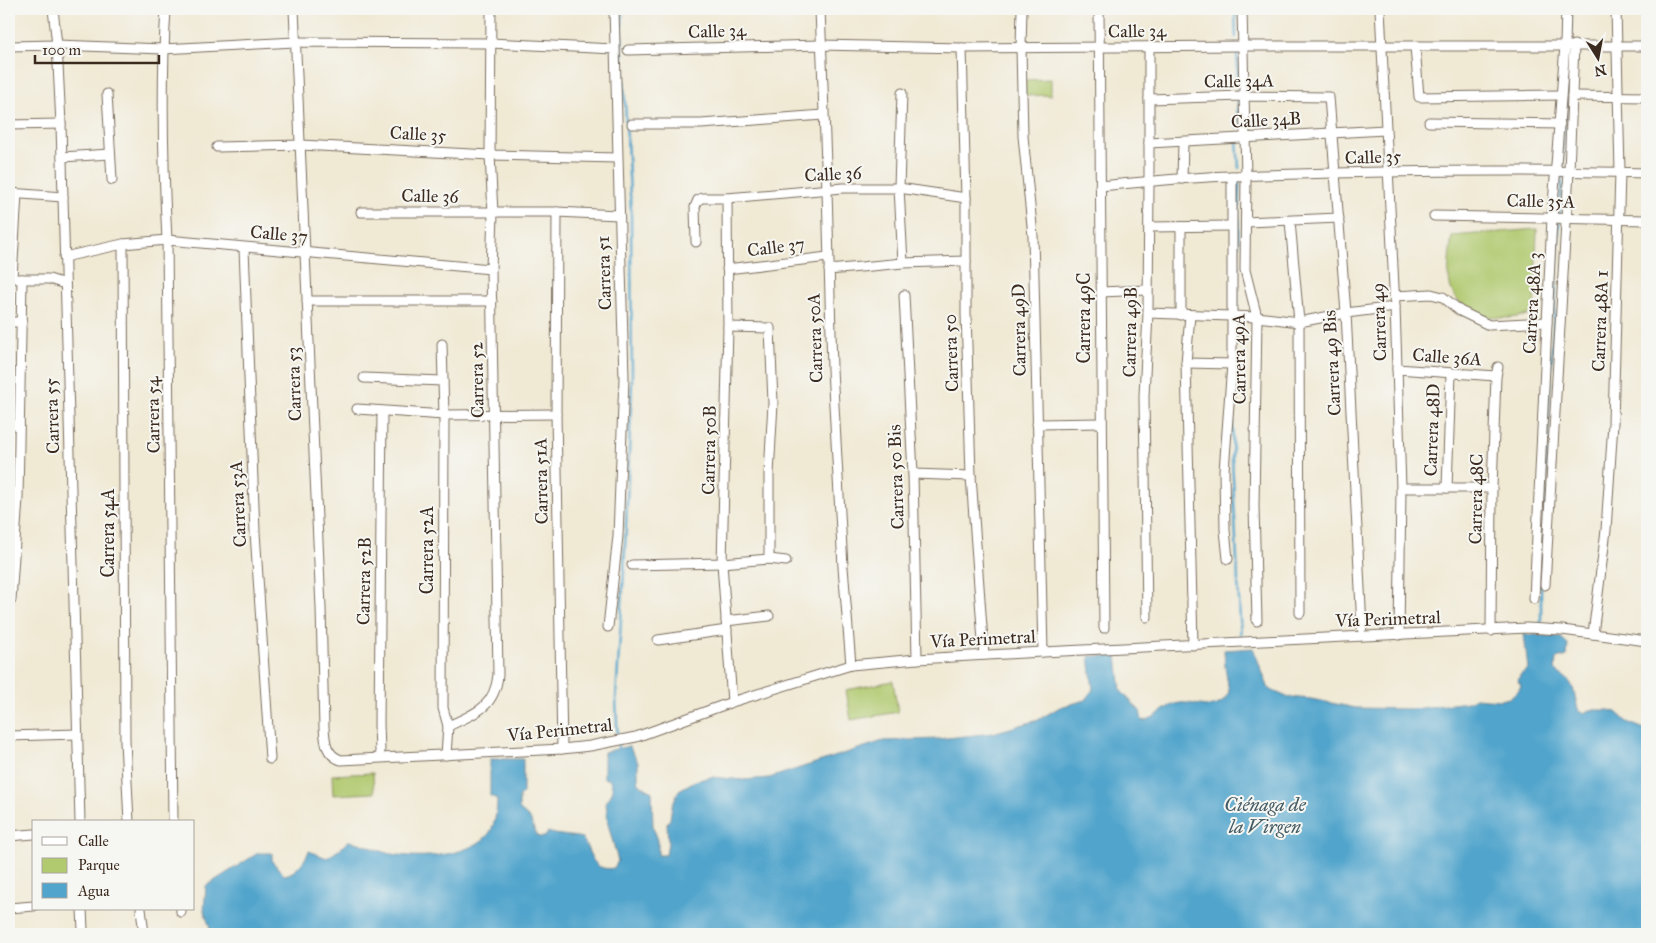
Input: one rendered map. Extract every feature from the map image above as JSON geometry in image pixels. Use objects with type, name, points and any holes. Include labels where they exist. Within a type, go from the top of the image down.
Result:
[{"type":"street","name":"Carrera 55","points":[[53,9],[61,124],[80,820]]},
{"type":"street","name":"Carrera 54","points":[[166,9],[163,174],[167,240],[173,820]]},
{"type":"street","name":"Carrera 53","points":[[294,9],[321,608],[324,728],[325,744],[333,756]]},
{"type":"street","name":"Carrera 52","points":[[448,726],[483,707],[494,694],[496,686],[491,269],[493,213],[490,155],[491,9]]},
{"type":"street","name":"Carrera 51","points":[[608,627],[618,536],[624,378],[618,215],[614,9]]},
{"type":"street","name":"Carrera 50A","points":[[820,9],[836,468],[851,665]]},
{"type":"street","name":"Carrera 49D","points":[[1022,9],[1023,136],[1034,236],[1043,652]]},
{"type":"street","name":"Carrera 49C","points":[[1099,9],[1104,628]]},
{"type":"street","name":"Carrera 49A","points":[[1242,9],[1246,176],[1245,270],[1257,316],[1254,506],[1257,621]]},
{"type":"street","name":"Carrera 49","points":[[1380,9],[1380,47],[1395,296],[1401,488],[1399,635]]},
{"type":"street","name":"Carrera 48A 3","points":[[1534,599],[1547,322],[1560,218],[1563,170],[1560,124],[1561,95],[1570,45],[1566,9]]},
{"type":"street","name":"Carrera 48A 1","points":[[1593,634],[1606,530],[1613,424],[1620,172],[1616,9]]},
{"type":"street","points":[[9,46],[57,45],[164,49],[296,42],[490,42],[614,49]]},
{"type":"street","name":"Calle 34","points":[[628,50],[820,45],[962,48],[1647,46]]},
{"type":"street","points":[[1546,585],[1560,218],[1563,170],[1572,96],[1570,45]]},
{"type":"street","points":[[1415,46],[1419,97],[1561,95]]},
{"type":"street","name":"Carrera 49B","points":[[1147,617],[1144,396],[1148,313],[1150,182],[1149,47]]},
{"type":"street","name":"Carrera 50","points":[[962,48],[971,476],[984,655]]},
{"type":"street","points":[[902,93],[900,188],[903,262]]},
{"type":"street","points":[[107,94],[112,180]]},
{"type":"street","name":"Calle 34A","points":[[1150,99],[1243,96],[1329,97]]},
{"type":"street","points":[[1572,96],[1647,97]]},
{"type":"street","name":"Carrera 49 Bis","points":[[1329,97],[1346,313],[1362,628]]},
{"type":"street","points":[[632,124],[701,124],[823,115]]},
{"type":"street","points":[[1429,122],[1560,124]]},
{"type":"street","points":[[9,125],[61,124]]},
{"type":"street","name":"Calle 34B","points":[[1149,143],[1183,143],[1245,137],[1385,130]]},
{"type":"street","points":[[1182,179],[1183,143]]},
{"type":"street","name":"Calle 35","points":[[217,147],[301,145],[490,155],[617,158]]},
{"type":"street","points":[[62,157],[110,154]]},
{"type":"street","name":"Calle 35","points":[[1100,186],[1232,176],[1388,172],[1563,170],[1647,173]]},
{"type":"street","points":[[1228,559],[1225,530],[1224,471],[1232,364],[1232,176]]},
{"type":"street","name":"Calle 36","points":[[696,242],[695,207],[698,200],[702,198],[727,198],[827,190],[900,188],[966,198]]},
{"type":"street","points":[[63,197],[13,193],[10,278],[49,279],[65,284]]},
{"type":"street","name":"Carrera 50B","points":[[727,198],[728,327],[722,564],[732,702]]},
{"type":"street","name":"Calle 36","points":[[361,212],[558,212],[618,215]]},
{"type":"street","name":"Carrera 51A","points":[[558,212],[556,414],[562,749]]},
{"type":"street","name":"Calle 35A","points":[[1434,216],[1647,220]]},
{"type":"street","points":[[1246,222],[1339,218]]},
{"type":"street","points":[[1290,221],[1299,322],[1300,613]]},
{"type":"street","points":[[1149,227],[1231,226]]},
{"type":"street","points":[[1181,227],[1193,645]]},
{"type":"street","name":"Calle 37","points":[[64,257],[123,244],[167,240],[491,269]]},
{"type":"street","name":"Carrera 54A","points":[[123,244],[125,741],[129,820]]},
{"type":"street","name":"Carrera 53A","points":[[244,248],[255,532],[270,759]]},
{"type":"street","name":"Calle 37","points":[[727,269],[828,258]]},
{"type":"street","points":[[829,270],[903,262],[966,261]]},
{"type":"street","points":[[11,600],[13,498],[20,425],[22,279]]},
{"type":"street","points":[[1101,292],[1147,290]]},
{"type":"street","points":[[1395,296],[1430,294],[1443,297],[1460,311],[1489,325],[1547,322]]},
{"type":"street","name":"Carrera 50 Bis","points":[[904,295],[913,474],[917,659]]},
{"type":"street","points":[[306,301],[492,301]]},
{"type":"street","points":[[1148,313],[1257,316],[1299,322],[1395,306]]},
{"type":"street","points":[[9,322],[22,322]]},
{"type":"street","points":[[728,327],[770,328],[773,403],[769,474],[769,559]]},
{"type":"street","name":"Carrera 52A","points":[[442,344],[444,415],[442,708],[448,726],[446,755]]},
{"type":"street","points":[[1186,363],[1232,364]]},
{"type":"street","name":"Calle 36A","points":[[1397,369],[1451,373],[1497,372]]},
{"type":"street","name":"Carrera 48C","points":[[1492,631],[1492,488],[1497,372]]},
{"type":"street","name":"Carrera 48D","points":[[1447,488],[1451,373]]},
{"type":"street","points":[[364,378],[443,381]]},
{"type":"street","points":[[357,408],[444,415],[556,414]]},
{"type":"street","name":"Carrera 52B","points":[[381,755],[379,714],[382,411]]},
{"type":"street","points":[[1037,424],[1102,423]]},
{"type":"street","points":[[9,425],[20,425]]},
{"type":"street","points":[[913,474],[971,476]]},
{"type":"street","points":[[1401,488],[1492,488]]},
{"type":"street","points":[[632,565],[722,564],[769,559],[786,561]]},
{"type":"street","points":[[658,640],[769,616]]},
{"type":"street","name":"Vía Perimetral","points":[[333,756],[341,760],[381,755],[446,755],[590,746],[636,737],[732,702],[851,665],[917,659],[1527,628],[1562,630],[1647,641]]},
{"type":"street","points":[[9,736],[78,734]]},
{"type":"street","points":[[9,836],[32,834]]},
{"type":"street","points":[[9,908],[32,906]]},
{"type":"street","points":[[82,910],[83,930]]},
{"type":"street","points":[[141,910],[144,934]]},
{"type":"green space","points":[[1051,79],[1051,95],[1025,96],[1025,80]]},
{"type":"green space","points":[[1537,229],[1534,313],[1512,318],[1489,317],[1468,309],[1460,302],[1453,293],[1449,280],[1452,236]]},
{"type":"green space","points":[[893,681],[898,712],[851,720],[846,690]]},
{"type":"green space","points":[[373,773],[374,793],[333,795],[332,775]]},
{"type":"water","name":"Ciénaga de la Virgen","points":[[1524,634],[1560,637],[1568,644],[1567,656],[1556,659],[1555,670],[1571,683],[1579,711],[1584,713],[1589,710],[1609,710],[1616,712],[1627,722],[1647,730],[1647,934],[205,934],[210,928],[204,911],[206,886],[258,853],[272,853],[272,861],[284,875],[292,872],[299,866],[309,851],[327,858],[348,841],[403,856],[442,855],[478,843],[490,833],[496,813],[497,799],[490,796],[490,759],[523,759],[523,793],[519,797],[519,809],[530,819],[539,837],[545,837],[548,832],[582,838],[596,864],[601,867],[614,868],[618,861],[608,824],[606,802],[612,789],[610,780],[604,778],[604,752],[629,746],[638,762],[638,783],[652,792],[653,827],[658,840],[658,855],[666,855],[668,842],[667,823],[670,819],[672,805],[679,790],[695,781],[711,777],[743,780],[769,778],[883,741],[938,739],[993,733],[1038,720],[1060,707],[1086,700],[1093,689],[1089,656],[1117,656],[1121,691],[1140,711],[1142,721],[1148,720],[1175,704],[1187,703],[1213,706],[1219,704],[1229,692],[1224,650],[1253,648],[1269,689],[1287,697],[1311,699],[1356,708],[1414,709],[1468,702],[1475,698],[1500,700],[1509,698],[1519,690],[1521,685],[1518,681],[1520,675],[1528,669]]},
{"type":"waterway","points":[[618,748],[616,698],[624,572],[632,382],[631,212],[622,47],[622,9]]},
{"type":"waterway","points":[[1235,9],[1236,37]]},
{"type":"waterway","points":[[1570,35],[1571,9]]},
{"type":"waterway","points":[[1237,49],[1238,89]]},
{"type":"waterway","points":[[1543,544],[1569,53]]},
{"type":"waterway","points":[[1237,128],[1238,100]]},
{"type":"waterway","points":[[1237,140],[1239,168]]},
{"type":"waterway","points":[[1237,307],[1239,180]]},
{"type":"waterway","points":[[1233,403],[1232,458],[1241,640]]},
{"type":"waterway","points":[[1541,584],[1541,626]]}]
